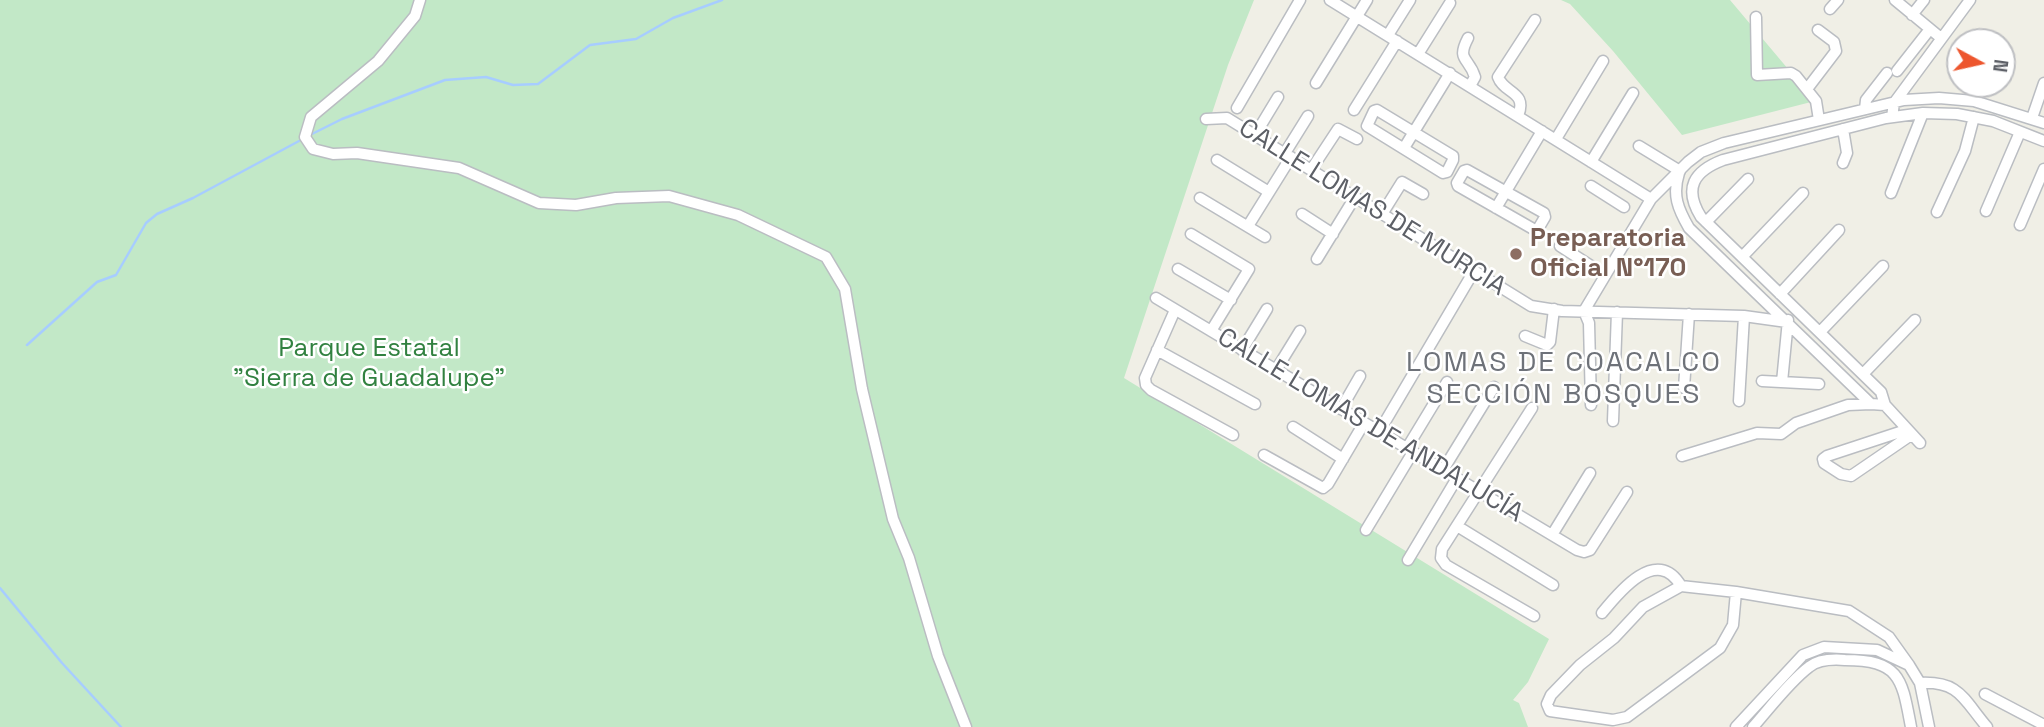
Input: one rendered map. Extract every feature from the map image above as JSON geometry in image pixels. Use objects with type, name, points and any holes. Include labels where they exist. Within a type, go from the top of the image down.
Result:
[{"type":"street","points":[[420,0],[415,16],[378,61],[311,117],[305,136],[313,149],[333,155],[357,153],[459,168],[539,203],[576,205],[616,198],[668,196],[738,215],[826,257],[845,289],[862,389],[893,519],[909,558],[938,656],[966,727]]},
{"type":"street","points":[[1237,108],[1300,0]]},
{"type":"street","points":[[1331,0],[1651,199]]},
{"type":"street","points":[[1316,83],[1367,0]]},
{"type":"street","points":[[1354,110],[1410,0]]},
{"type":"street","points":[[1830,9],[1838,0]]},
{"type":"street","points":[[1895,0],[1941,38]]},
{"type":"street","points":[[1912,15],[1924,0]]},
{"type":"street","points":[[1892,117],[1894,103],[1970,0]]},
{"type":"street","points":[[1418,54],[1450,3]]},
{"type":"street","points":[[1756,17],[1756,75],[1791,73],[1796,76],[1818,105],[1819,120]]},
{"type":"street","points":[[1518,116],[1521,108],[1518,96],[1501,84],[1498,77],[1535,20]]},
{"type":"street","points":[[1865,109],[1866,100],[1930,29]]},
{"type":"street","points":[[1807,89],[1836,51],[1834,43],[1818,30]]},
{"type":"street","points":[[1468,38],[1462,55],[1474,71],[1475,77],[1470,86]]},
{"type":"street","points":[[1556,139],[1603,61]]},
{"type":"street","points":[[1404,148],[1450,73]]},
{"type":"street","points":[[2032,118],[2044,83]]},
{"type":"street","points":[[1591,162],[1633,93]]},
{"type":"street","points":[[1255,135],[1278,97]]},
{"type":"street","points":[[1591,405],[1589,323],[1584,311],[1651,199],[1701,152],[1724,143],[1865,109],[1939,98],[1974,101],[2044,122]]},
{"type":"street","points":[[1377,110],[1413,133],[1453,156],[1447,172],[1443,173],[1366,125],[1377,110]]},
{"type":"street","points":[[1891,194],[1923,113]]},
{"type":"street","points":[[1920,443],[1885,405],[1881,392],[1706,222],[1695,207],[1695,179],[1700,170],[1716,162],[1892,117],[1923,113],[1974,117],[2044,141]]},
{"type":"street","points":[[1248,226],[1269,192],[1308,116]]},
{"type":"street","points":[[1937,212],[1965,151],[1974,117]]},
{"type":"street","name":"CALLE LOMAS DE MURCIA","points":[[1206,119],[1227,118],[1531,306],[1584,311],[1744,316],[1787,322]]},
{"type":"street","points":[[1796,126],[1799,141]]},
{"type":"street","points":[[1843,129],[1847,153],[1843,163]]},
{"type":"street","points":[[1311,170],[1338,130],[1357,139]]},
{"type":"street","points":[[1496,208],[1542,131]]},
{"type":"street","points":[[1986,211],[2020,132]]},
{"type":"street","points":[[1639,146],[1679,172]]},
{"type":"street","points":[[1217,160],[1269,192]]},
{"type":"street","points":[[2020,225],[2044,169]]},
{"type":"street","points":[[1467,170],[1506,192],[1544,213],[1538,229],[1535,230],[1496,208],[1457,183],[1467,170]]},
{"type":"street","points":[[1679,172],[1675,186],[1676,200],[1689,228],[1871,404]]},
{"type":"street","points":[[1601,192],[1612,174]]},
{"type":"street","points":[[1706,222],[1748,179]]},
{"type":"street","points":[[1382,214],[1402,182],[1423,194]]},
{"type":"street","points":[[1591,186],[1624,207]]},
{"type":"street","points":[[1742,257],[1803,193]]},
{"type":"street","points":[[1317,259],[1355,197]]},
{"type":"street","points":[[1200,198],[1265,237]]},
{"type":"street","points":[[1301,214],[1333,234]]},
{"type":"street","points":[[1780,294],[1839,230]]},
{"type":"street","points":[[1191,234],[1248,267],[1248,272],[1211,331]]},
{"type":"street","points":[[1560,246],[1605,275]]},
{"type":"street","points":[[1820,332],[1883,266]]},
{"type":"street","points":[[1178,269],[1231,300]]},
{"type":"street","points":[[1379,432],[1474,271]]},
{"type":"street","name":"CALLE LOMAS DE ANDALUCÍA","points":[[1156,298],[1577,551],[1590,550],[1627,492]]},
{"type":"street","points":[[1242,350],[1267,309]]},
{"type":"street","points":[[1525,337],[1547,345],[1550,342],[1554,309]]},
{"type":"street","points":[[1175,310],[1146,378],[1146,385],[1233,435]]},
{"type":"street","points":[[1783,382],[1787,322],[1797,310]]},
{"type":"street","points":[[1613,421],[1617,312]]},
{"type":"street","points":[[1684,388],[1689,314]]},
{"type":"street","points":[[1739,401],[1744,316]]},
{"type":"street","points":[[1863,374],[1915,320]]},
{"type":"street","points":[[1276,370],[1300,331]]},
{"type":"street","points":[[1157,350],[1255,404]]},
{"type":"street","points":[[1341,409],[1360,376]]},
{"type":"street","points":[[1762,381],[1819,384]]},
{"type":"street","points":[[1366,530],[1447,382]]},
{"type":"street","points":[[1443,470],[1494,387]]},
{"type":"street","points":[[1682,456],[1758,433],[1781,434],[1796,422],[1848,405],[1885,405]]},
{"type":"street","points":[[1532,408],[1442,549],[1441,558],[1446,565],[1534,616]]},
{"type":"street","points":[[1264,455],[1320,488],[1328,484],[1364,423]]},
{"type":"street","points":[[1293,427],[1343,459]]},
{"type":"street","points":[[1909,433],[1851,475],[1846,476],[1824,463],[1823,459],[1827,456],[1909,433]]},
{"type":"street","points":[[1552,535],[1590,473]]},
{"type":"street","points":[[1408,560],[1458,478]]},
{"type":"street","points":[[1457,526],[1553,585]]},
{"type":"street","points":[[1602,613],[1625,585],[1648,572],[1667,571],[1681,586]]},
{"type":"street","points":[[1736,592],[1733,625],[1720,648],[1628,718],[1613,720],[1550,711],[1547,704],[1551,695],[1580,666],[1614,638],[1643,607],[1681,586],[1736,592],[1849,611],[1889,637],[1909,665],[1920,683],[1929,727]]},
{"type":"street","points":[[1745,726],[1803,655],[1824,647],[1877,650],[1909,665]]},
{"type":"street","points":[[1745,726],[1810,665],[1826,659],[1873,662],[1896,676],[1904,687],[1911,727]]},
{"type":"street","points":[[1920,683],[1938,682],[1951,685],[1987,727]]},
{"type":"street","points":[[1985,694],[2044,725]]},
{"type":"green space","name":"Parque Estatal \"Sierra de Guadalupe\"","points":[[0,0],[1254,0],[1228,65],[1124,378],[1549,639],[1528,682],[1513,700],[1519,703],[1528,727],[0,727]]},
{"type":"green space","points":[[1561,0],[1730,0],[1815,101],[1682,135],[1613,51],[1570,4]]},
{"type":"waterway","points":[[312,134],[342,119],[445,80],[486,77],[513,85],[538,84],[590,45],[636,39],[673,18],[722,0]]},
{"type":"waterway","points":[[27,345],[97,282],[116,275],[146,223],[157,214],[193,198],[299,141]]},
{"type":"waterway","points":[[0,588],[62,663],[121,727]]},
{"type":"place","name":"Preparatoria Oficial N°170","points":[[1516,254]]},
{"type":"district","name":"LOMAS DE COACALCO SECCIÓN BOSQUES","points":[[1564,379]]}]
